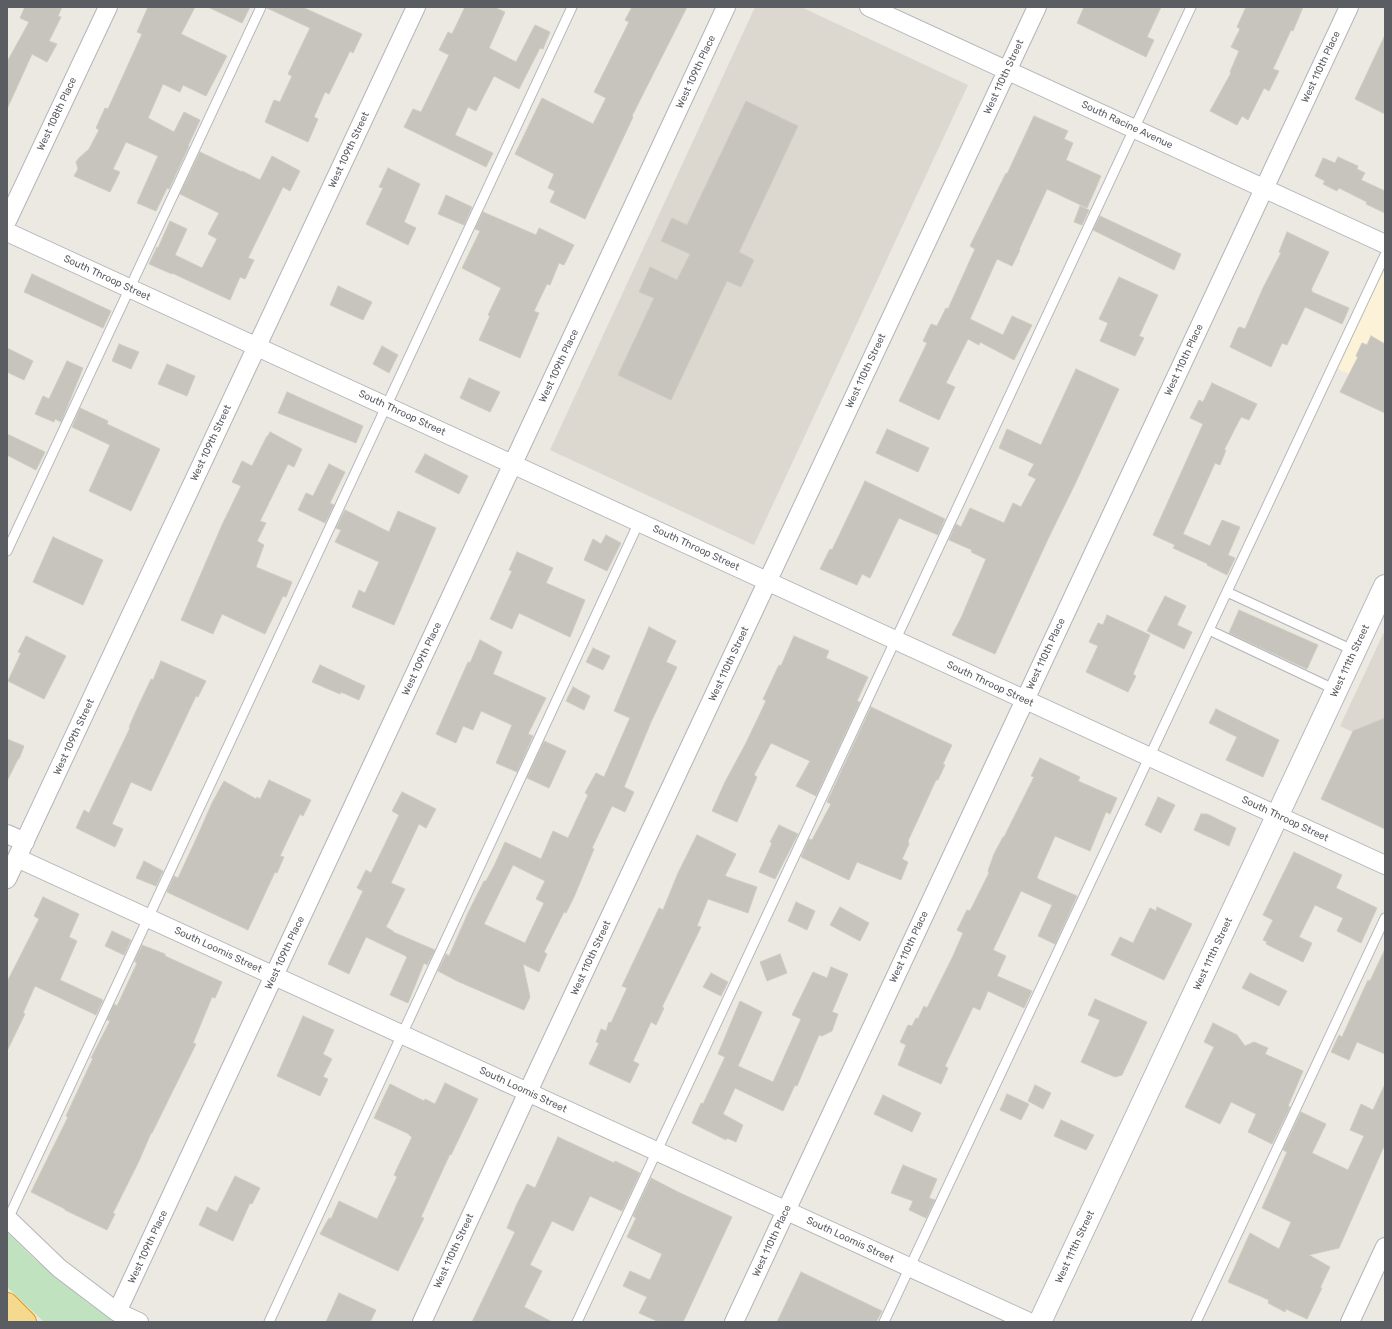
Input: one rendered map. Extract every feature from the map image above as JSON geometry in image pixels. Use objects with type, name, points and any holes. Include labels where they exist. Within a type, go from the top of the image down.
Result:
[{"type":"highway","points":[[7,1304],[25,1322]]},
{"type":"main road","name":"West 111th Street","points":[[1040,1322],[1385,586]]},
{"type":"street","name":"West 108th Place","points":[[7,221],[108,7]]},
{"type":"street","name":"West 109th Street","points":[[7,879],[416,7]]},
{"type":"street","name":"West 109th Place","points":[[117,1312],[726,7]]},
{"type":"street","name":"South Racine Avenue","points":[[869,7],[1385,244]]},
{"type":"street","name":"West 110th Street","points":[[422,1322],[528,1092],[1037,7]]},
{"type":"street","name":"West 110th Place","points":[[734,1322],[1349,7]]},
{"type":"street","name":"South Throop Street","points":[[7,232],[1385,865]]},
{"type":"street","points":[[7,834],[25,842]]},
{"type":"street","name":"South Loomis Street","points":[[17,858],[1029,1322]]},
{"type":"street","points":[[7,1219],[59,1268],[117,1312],[139,1322]]},
{"type":"street","points":[[1350,1322],[1385,1247]]},
{"type":"lane","points":[[7,551],[262,7]]},
{"type":"lane","points":[[7,1219],[572,7]]},
{"type":"lane","points":[[577,1322],[1191,7]]},
{"type":"lane","points":[[884,1322],[1385,255]]},
{"type":"lane","points":[[269,1322],[639,522]]},
{"type":"lane","points":[[1227,592],[1354,651]]},
{"type":"lane","points":[[1209,630],[1336,690]]},
{"type":"lane","points":[[1196,1322],[1385,918]]},
{"type":"shaded area","points":[[755,7],[801,7],[968,85],[754,545],[550,450]]},
{"type":"shaded area","points":[[1385,263],[1385,391],[1336,368]]},
{"type":"shaded area","points":[[1385,630],[1385,747],[1340,726]]},
{"type":"green space","points":[[7,1232],[32,1257],[87,1302],[116,1322],[44,1322],[7,1287]]},
{"type":"building","points":[[25,7],[62,7],[58,16],[61,17],[49,41],[57,44],[47,62],[32,54],[7,109],[7,62],[29,22],[20,18]]},
{"type":"building","points":[[148,7],[195,7],[181,34],[227,56],[206,96],[183,85],[180,92],[163,84],[148,118],[174,132],[184,112],[200,120],[169,189],[167,188],[156,211],[137,203],[158,156],[126,142],[113,169],[120,172],[110,192],[74,176],[78,169],[76,162],[89,149],[99,130],[96,128],[105,108],[108,109],[142,34],[137,32]]},
{"type":"building","points":[[208,7],[250,7],[242,23]]},
{"type":"building","points":[[267,7],[302,7],[362,34],[353,53],[350,51],[329,94],[325,92],[314,117],[318,119],[308,142],[265,122],[274,100],[280,102],[292,76],[288,74],[310,28]]},
{"type":"building","points":[[465,7],[494,7],[505,12],[489,48],[516,62],[535,25],[550,32],[543,49],[540,48],[519,89],[494,76],[476,111],[468,107],[455,135],[493,153],[486,167],[404,127],[413,109],[421,112],[449,55],[439,50],[448,32],[452,34]]},
{"type":"building","points":[[632,7],[687,7],[632,116],[633,117],[585,219],[550,202],[555,191],[548,188],[554,174],[515,154],[542,98],[593,124],[606,98],[594,92],[629,22],[625,20]]},
{"type":"building","points":[[1084,7],[1161,7],[1147,37],[1154,40],[1146,57],[1077,23]]},
{"type":"building","points":[[1246,7],[1303,7],[1293,31],[1291,30],[1273,69],[1279,71],[1269,91],[1264,88],[1248,120],[1242,116],[1237,125],[1210,111],[1231,73],[1230,72],[1239,51],[1231,47],[1240,29],[1237,27]]},
{"type":"building","points":[[1385,35],[1385,114],[1355,99]]},
{"type":"building","points":[[746,101],[798,126],[739,252],[754,260],[741,287],[727,281],[671,400],[618,375],[654,298],[639,292],[650,267],[677,280],[690,254],[661,241],[672,218],[687,225]]},
{"type":"building","points":[[1034,116],[1068,131],[1064,139],[1073,143],[1066,160],[1101,176],[1087,208],[1047,189],[1012,266],[997,259],[970,319],[1003,335],[1012,316],[1032,325],[1014,360],[980,342],[979,345],[968,339],[946,383],[955,387],[939,420],[899,401],[927,343],[923,341],[931,324],[937,326],[946,308],[948,309],[975,249],[970,246],[1006,173],[1007,174]]},
{"type":"building","points":[[200,152],[260,180],[272,156],[300,171],[290,191],[283,187],[248,258],[254,260],[245,279],[240,277],[230,300],[149,264],[170,221],[187,229],[175,255],[202,268],[217,239],[208,234],[219,213],[180,194]]},
{"type":"building","points":[[1338,157],[1358,166],[1357,169],[1365,173],[1361,180],[1385,191],[1385,213],[1339,188],[1337,191],[1323,184],[1325,181],[1315,176],[1323,158],[1335,163]]},
{"type":"building","points":[[388,168],[420,184],[404,222],[416,228],[408,245],[366,224],[383,188],[379,187]]},
{"type":"building","points":[[446,195],[472,207],[464,225],[438,214]]},
{"type":"building","points":[[1080,206],[1089,210],[1082,225],[1074,222]]},
{"type":"building","points":[[483,212],[536,235],[539,228],[574,245],[564,265],[559,263],[550,285],[547,284],[534,311],[539,313],[520,358],[479,340],[490,316],[488,315],[501,288],[462,268],[480,231],[475,229]]},
{"type":"building","points":[[1100,216],[1181,254],[1174,270],[1093,230]]},
{"type":"building","points":[[1287,232],[1329,252],[1311,290],[1312,292],[1349,308],[1342,324],[1305,307],[1287,345],[1282,343],[1271,367],[1230,347],[1238,328],[1240,327],[1245,329],[1263,288],[1281,253],[1279,252]]},
{"type":"building","points":[[32,274],[111,311],[103,328],[24,292]]},
{"type":"building","points":[[1119,277],[1158,295],[1139,336],[1144,338],[1135,356],[1100,341],[1108,323],[1099,319]]},
{"type":"building","points":[[338,286],[372,302],[363,320],[330,305]]},
{"type":"building","points":[[1371,336],[1385,344],[1385,413],[1340,392],[1358,357],[1356,356],[1362,343],[1367,345]]},
{"type":"building","points":[[119,344],[139,352],[131,369],[112,361]]},
{"type":"building","points":[[382,346],[398,355],[389,373],[373,364]]},
{"type":"building","points":[[7,348],[33,361],[24,380],[7,372]]},
{"type":"building","points":[[67,361],[83,368],[61,422],[55,419],[54,422],[35,414],[43,396],[49,399]]},
{"type":"building","points":[[167,364],[195,376],[187,396],[158,384]]},
{"type":"building","points":[[1076,369],[1119,389],[995,654],[952,635],[961,618],[986,559],[971,552],[972,550],[949,540],[956,524],[961,527],[970,508],[1004,523],[1013,503],[1021,507],[1036,479],[1028,475],[1034,464],[999,448],[1007,429],[1041,445]]},
{"type":"building","points":[[469,378],[500,392],[490,412],[460,398]]},
{"type":"building","points":[[1212,383],[1257,404],[1249,420],[1241,417],[1224,450],[1226,450],[1220,465],[1215,463],[1183,534],[1210,546],[1222,520],[1240,527],[1228,555],[1235,558],[1227,575],[1207,565],[1208,564],[1173,548],[1175,545],[1153,535],[1203,424],[1190,418],[1199,400],[1203,402]]},
{"type":"building","points":[[287,392],[363,426],[356,443],[278,413]]},
{"type":"building","points":[[80,408],[108,421],[107,424],[160,449],[131,511],[89,491],[110,445],[72,427]]},
{"type":"building","points":[[887,429],[929,448],[918,472],[876,453]]},
{"type":"building","points":[[270,432],[302,449],[294,467],[288,464],[260,521],[266,523],[257,541],[264,545],[256,567],[292,582],[286,597],[283,596],[265,634],[222,614],[213,634],[181,620],[222,525],[241,486],[232,482],[242,461],[252,466]]},
{"type":"building","points":[[7,434],[45,452],[36,470],[7,455]]},
{"type":"building","points":[[425,454],[468,476],[459,494],[415,472]]},
{"type":"building","points":[[329,464],[345,472],[330,503],[334,505],[325,523],[298,510],[306,493],[313,496]]},
{"type":"building","points":[[865,481],[945,519],[938,535],[899,518],[870,578],[862,574],[857,585],[820,569],[830,549],[832,550]]},
{"type":"building","points":[[345,510],[389,532],[398,511],[436,528],[394,625],[352,607],[359,590],[365,593],[379,562],[335,542],[341,530],[336,528]]},
{"type":"building","points":[[606,535],[621,543],[607,571],[584,560],[593,539],[601,544]]},
{"type":"building","points":[[53,537],[103,560],[83,605],[33,582]]},
{"type":"building","points":[[517,552],[553,568],[546,583],[585,600],[570,637],[519,613],[512,629],[490,619],[512,571],[509,570]]},
{"type":"building","points":[[1165,596],[1186,606],[1177,625],[1192,632],[1184,649],[1147,631]]},
{"type":"building","points":[[1239,610],[1318,645],[1307,669],[1229,633]]},
{"type":"building","points":[[1107,615],[1150,635],[1133,674],[1136,676],[1128,692],[1086,672],[1098,646],[1089,642],[1098,623],[1103,625]]},
{"type":"building","points":[[649,627],[676,641],[666,662],[677,667],[651,722],[624,787],[634,792],[625,812],[612,806],[592,848],[594,849],[574,897],[566,913],[564,912],[544,952],[547,954],[539,972],[523,964],[530,997],[524,1010],[457,981],[438,971],[446,954],[449,956],[468,913],[484,881],[486,881],[494,866],[505,842],[541,859],[553,831],[568,838],[588,795],[585,793],[596,773],[604,777],[630,718],[614,711]],"holes":[[[513,865],[545,881],[536,899],[544,903],[525,943],[484,924]]]},
{"type":"building","points":[[26,636],[66,656],[44,699],[8,681],[21,653],[18,652]]},
{"type":"building","points":[[794,636],[829,651],[826,658],[868,677],[857,701],[860,702],[816,796],[796,786],[810,761],[771,743],[754,775],[757,777],[737,822],[712,811],[766,701],[763,699],[779,665],[781,666]]},
{"type":"building","points":[[480,640],[502,652],[493,674],[546,698],[528,734],[533,736],[517,772],[496,763],[512,725],[481,711],[473,730],[463,726],[456,743],[436,734],[468,662],[470,663]]},
{"type":"building","points":[[593,648],[610,656],[603,670],[586,662]]},
{"type":"building","points":[[161,661],[206,681],[198,697],[196,696],[151,791],[131,782],[112,824],[123,829],[115,847],[76,828],[84,810],[89,813],[130,728],[129,727],[151,679],[153,680]]},
{"type":"building","points":[[320,665],[365,686],[359,700],[312,682]]},
{"type":"building","points":[[573,687],[590,696],[584,710],[566,701]]},
{"type":"building","points":[[871,707],[952,745],[943,764],[945,765],[938,780],[936,780],[908,841],[909,844],[902,859],[908,862],[901,880],[857,862],[849,880],[801,857],[809,839],[812,840],[831,804],[827,802]]},
{"type":"building","points":[[1216,709],[1279,740],[1263,777],[1226,760],[1237,737],[1209,723]]},
{"type":"building","points":[[1385,718],[1385,829],[1321,799],[1353,731]]},
{"type":"building","points":[[7,739],[24,746],[7,781]]},
{"type":"building","points":[[544,741],[566,751],[549,788],[527,778]]},
{"type":"building","points":[[1040,758],[1080,777],[1078,781],[1117,798],[1110,814],[1106,812],[1090,851],[1055,836],[1037,877],[1038,879],[1077,896],[1055,944],[1038,936],[1052,905],[1021,891],[993,950],[1006,956],[997,976],[1032,991],[1024,1008],[988,991],[980,1010],[973,1007],[945,1066],[948,1068],[941,1084],[898,1065],[906,1045],[900,1042],[908,1025],[912,1026],[916,1018],[918,1019],[924,1006],[927,1008],[953,956],[963,933],[957,930],[967,910],[970,911],[989,873],[988,871],[994,854],[1034,777],[1031,776]]},
{"type":"building","points":[[269,780],[311,800],[303,816],[300,814],[280,856],[284,857],[277,873],[275,872],[248,930],[167,892],[174,876],[178,878],[212,803],[224,781],[256,799],[257,797],[260,799]]},
{"type":"building","points":[[402,792],[436,809],[426,828],[419,824],[391,883],[405,889],[386,927],[393,932],[435,950],[427,965],[424,963],[408,1003],[390,995],[407,957],[404,955],[366,937],[349,974],[328,964],[363,891],[357,888],[366,870],[371,873],[399,815],[392,811]]},
{"type":"building","points":[[1158,797],[1175,805],[1161,833],[1145,825]]},
{"type":"building","points":[[1201,814],[1207,814],[1236,828],[1229,846],[1194,830]]},
{"type":"building","points":[[779,825],[798,834],[775,879],[759,872],[772,843],[770,842]]},
{"type":"building","points":[[697,835],[736,854],[725,876],[757,887],[748,913],[708,899],[697,926],[701,927],[662,1007],[664,1008],[656,1025],[651,1022],[633,1061],[639,1064],[630,1083],[589,1064],[599,1043],[596,1042],[601,1029],[606,1031],[609,1022],[611,1023],[627,988],[622,986],[659,908],[663,910],[678,873]]},
{"type":"building","points":[[1294,852],[1342,875],[1336,888],[1377,908],[1361,943],[1337,931],[1343,918],[1315,905],[1299,937],[1312,943],[1303,962],[1266,944],[1267,942],[1263,940],[1273,920],[1263,915]]},
{"type":"building","points":[[144,861],[163,871],[156,886],[136,878]]},
{"type":"building","points":[[43,897],[79,914],[69,937],[77,941],[60,980],[103,1000],[96,1015],[35,986],[23,1013],[25,1014],[7,1051],[7,982],[39,919],[34,916]]},
{"type":"building","points":[[796,902],[815,911],[807,930],[788,921]]},
{"type":"building","points":[[840,907],[869,923],[860,941],[830,925]]},
{"type":"building","points":[[1157,907],[1192,924],[1164,980],[1111,955],[1120,937],[1133,943],[1150,908],[1156,911]]},
{"type":"building","points":[[112,931],[131,940],[124,955],[105,946]]},
{"type":"building","points":[[142,945],[165,954],[165,956],[222,982],[215,998],[212,997],[193,1043],[196,1044],[151,1133],[113,1213],[115,1214],[107,1230],[31,1192],[68,1117],[66,1116],[93,1058],[91,1058],[110,1021],[107,1020],[114,1004],[117,1006],[137,963],[135,960]]},
{"type":"building","points":[[1385,949],[1385,1054],[1357,1042],[1349,1060],[1331,1052],[1339,1035],[1342,1037],[1368,980],[1370,981]]},
{"type":"building","points":[[780,954],[787,973],[767,981],[760,962]]},
{"type":"building","points":[[831,967],[848,974],[832,1012],[838,1014],[832,1031],[822,1036],[819,1035],[797,1086],[795,1085],[783,1111],[735,1088],[723,1114],[743,1125],[736,1142],[727,1138],[726,1140],[692,1123],[701,1103],[703,1104],[725,1057],[718,1054],[740,1001],[762,1012],[738,1066],[773,1082],[801,1019],[792,1015],[813,972],[827,978]]},
{"type":"building","points":[[711,973],[728,982],[721,996],[703,987]]},
{"type":"building","points":[[1250,973],[1287,991],[1279,1006],[1242,988]]},
{"type":"building","points":[[1095,999],[1147,1022],[1122,1075],[1115,1077],[1081,1062],[1100,1020],[1088,1015]]},
{"type":"building","points":[[303,1016],[334,1030],[323,1054],[332,1059],[323,1077],[328,1079],[320,1096],[277,1076]]},
{"type":"building","points":[[1213,1023],[1237,1035],[1245,1046],[1254,1042],[1268,1048],[1265,1054],[1303,1071],[1288,1106],[1290,1107],[1272,1144],[1248,1132],[1256,1114],[1231,1102],[1220,1124],[1185,1107],[1214,1047],[1204,1042]]},
{"type":"building","points":[[445,1083],[478,1099],[451,1155],[450,1154],[421,1217],[424,1218],[398,1271],[320,1234],[329,1218],[331,1219],[339,1201],[377,1219],[397,1177],[394,1175],[412,1137],[409,1134],[374,1118],[390,1084],[424,1101],[425,1099],[435,1104]]},
{"type":"building","points":[[1385,1084],[1385,1144],[1339,1248],[1309,1255],[1330,1267],[1307,1319],[1286,1309],[1285,1312],[1268,1303],[1269,1300],[1228,1282],[1250,1233],[1279,1249],[1291,1222],[1262,1208],[1287,1152],[1283,1150],[1301,1112],[1326,1124],[1312,1153],[1348,1170],[1364,1136],[1350,1130],[1361,1104],[1373,1110]]},
{"type":"building","points":[[1035,1085],[1051,1093],[1043,1109],[1028,1101]]},
{"type":"building","points":[[1007,1094],[1029,1104],[1021,1120],[1000,1110]]},
{"type":"building","points":[[883,1095],[921,1113],[912,1132],[874,1114]]},
{"type":"building","points":[[1061,1120],[1094,1135],[1086,1150],[1054,1136]]},
{"type":"building","points":[[558,1137],[614,1163],[615,1161],[640,1173],[622,1211],[590,1196],[573,1231],[552,1221],[530,1265],[542,1271],[524,1307],[552,1322],[472,1322],[515,1232],[507,1228],[516,1206],[527,1184],[535,1188]]},
{"type":"building","points":[[903,1165],[937,1179],[929,1198],[935,1200],[926,1218],[909,1210],[913,1201],[891,1193]]},
{"type":"building","points":[[235,1176],[260,1188],[252,1204],[250,1203],[233,1241],[199,1225],[207,1207],[217,1212]]},
{"type":"building","points":[[651,1178],[732,1217],[683,1322],[659,1322],[639,1313],[647,1297],[623,1286],[630,1271],[650,1280],[662,1254],[627,1237],[636,1218],[633,1216]]},
{"type":"building","points":[[801,1272],[882,1311],[876,1322],[777,1322]]},
{"type":"building","points":[[339,1293],[376,1310],[370,1322],[326,1322]]}]
